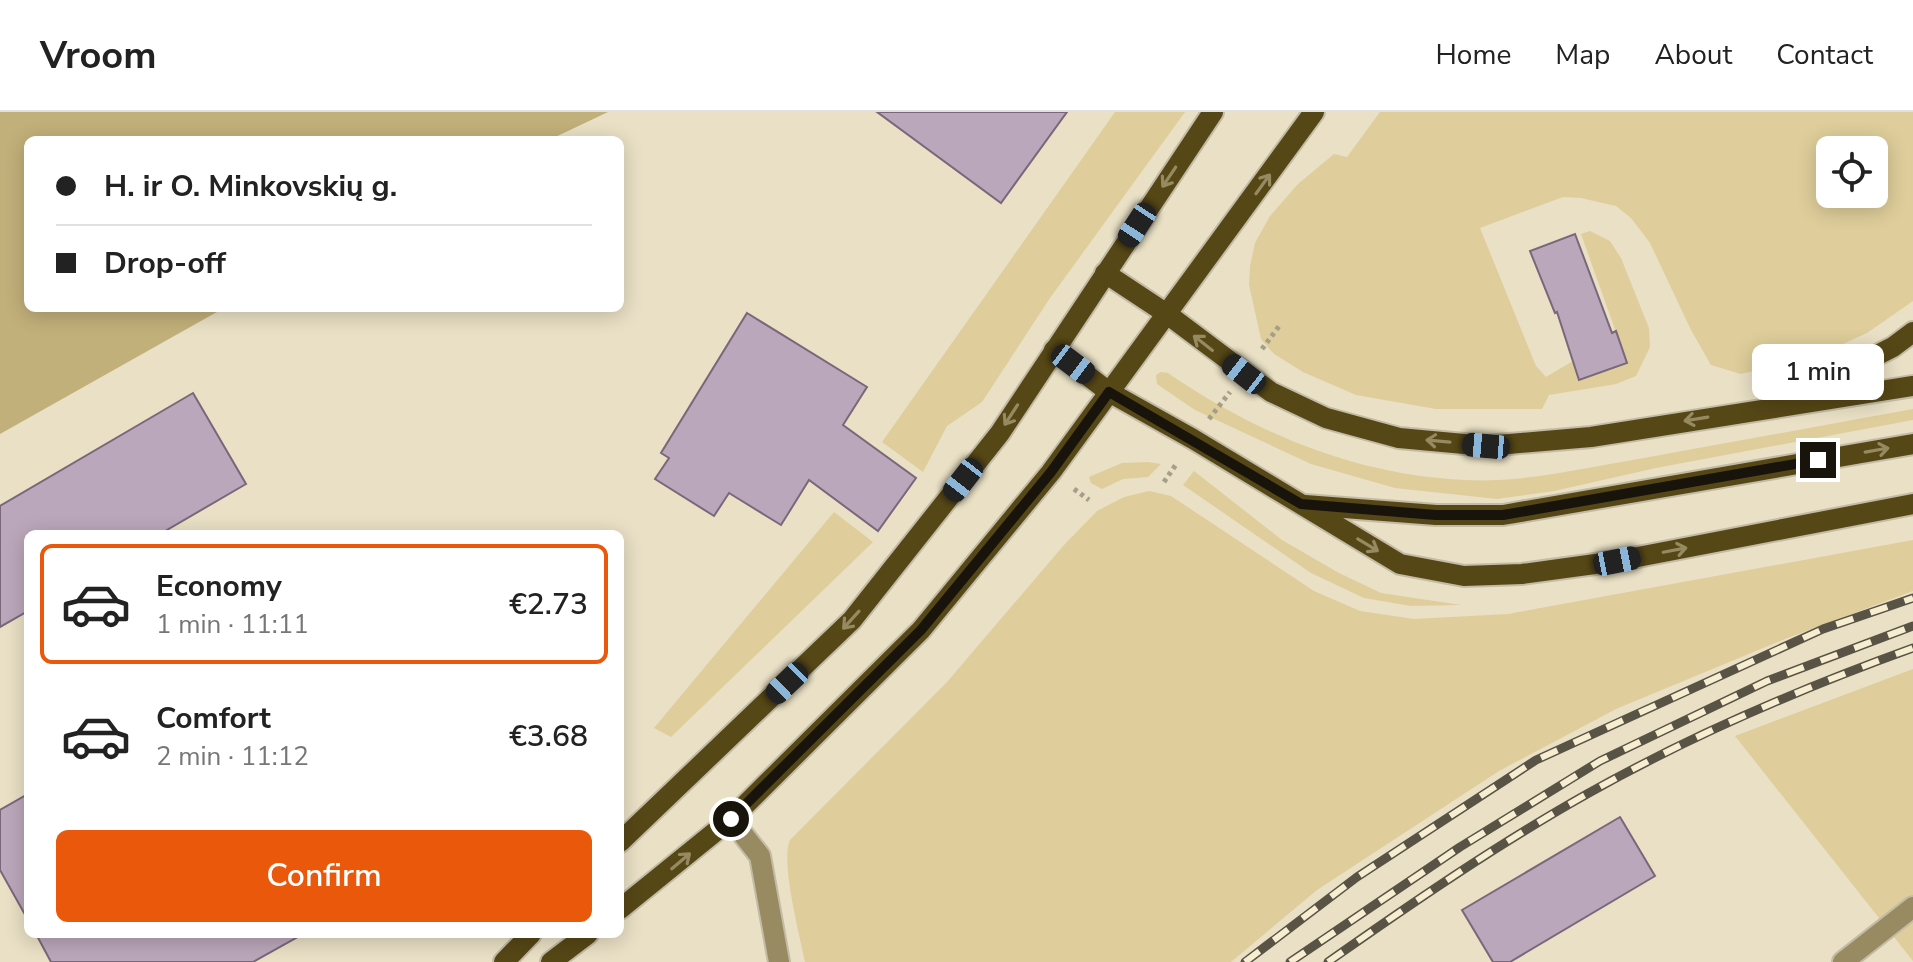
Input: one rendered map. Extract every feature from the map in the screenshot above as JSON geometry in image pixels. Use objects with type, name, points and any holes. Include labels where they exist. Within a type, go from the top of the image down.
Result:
[{"type":"main road","points":[[624,838],[852,620],[1000,433],[1213,112]]},
{"type":"main road","points":[[624,906],[731,819],[921,630],[1051,472],[1314,112]]},
{"type":"main road","points":[[1105,273],[1167,314],[1271,392],[1326,418],[1399,438],[1486,446],[1591,437],[1913,386]]},
{"type":"main road","points":[[1774,408],[1893,347],[1913,332]]},
{"type":"main road","points":[[1054,350],[1109,392],[1400,564],[1464,576],[1522,574],[1617,561],[1913,504]]},
{"type":"main road","points":[[1301,504],[1436,515],[1503,515],[1913,444]]},
{"type":"main road","points":[[504,962],[527,938]]},
{"type":"main road","points":[[551,962],[583,938]]},
{"type":"street","points":[[731,819],[760,856],[779,962]]},
{"type":"street","points":[[1843,962],[1913,907]]},
{"type":"shaded area","points":[[0,112],[608,112],[557,136],[24,136],[24,312],[217,312],[0,434]]},
{"type":"shaded area","points":[[1115,112],[1185,112],[1050,298],[982,402],[947,426],[923,472],[882,442]]},
{"type":"shaded area","points":[[1380,112],[1913,112],[1913,301],[1867,333],[1819,355],[1741,374],[1711,365],[1650,243],[1631,218],[1616,206],[1563,197],[1480,228],[1536,366],[1546,377],[1573,361],[1580,380],[1627,363],[1581,234],[1590,231],[1610,241],[1621,258],[1649,328],[1650,347],[1636,376],[1616,384],[1549,395],[1542,409],[1436,409],[1356,395],[1303,372],[1274,354],[1261,339],[1249,285],[1255,243],[1270,216],[1298,184],[1334,154],[1347,157]]},
{"type":"shaded area","points":[[1168,373],[1237,415],[1309,448],[1385,470],[1465,480],[1549,474],[1913,409],[1913,420],[1656,468],[1554,491],[1497,499],[1395,488],[1311,464],[1195,410],[1157,384],[1156,375]]},
{"type":"shaded area","points":[[1122,463],[1161,464],[1148,477],[1123,479],[1102,489],[1091,483],[1089,477]]},
{"type":"shaded area","points":[[1194,471],[1282,540],[1339,573],[1381,593],[1461,605],[1411,606],[1364,598],[1311,573],[1183,485]]},
{"type":"shaded area","points":[[1149,491],[1171,496],[1314,591],[1360,611],[1414,619],[1508,614],[1913,540],[1913,591],[1785,639],[1616,709],[1499,771],[1317,890],[1231,962],[805,962],[789,881],[787,864],[790,840],[947,682],[1097,511],[1124,497]]},
{"type":"shaded area","points":[[834,512],[873,542],[671,737],[654,728]]},
{"type":"shaded area","points":[[1913,669],[1913,961],[1735,736]]},
{"type":"building","points":[[877,112],[1067,112],[1001,203]]},
{"type":"building","points":[[1575,234],[1612,333],[1616,331],[1627,363],[1579,380],[1557,312],[1530,251]]},
{"type":"building","points":[[747,313],[867,387],[843,425],[916,478],[878,531],[809,480],[781,525],[729,493],[714,516],[655,479],[669,458],[661,453]]},
{"type":"building","points":[[193,393],[246,484],[167,530],[24,530],[24,613],[0,627],[0,506]]},
{"type":"building","points":[[24,796],[24,913],[0,870],[0,810]]},
{"type":"building","points":[[1620,817],[1655,876],[1510,962],[1493,962],[1462,910]]},
{"type":"building","points":[[38,938],[296,938],[253,962],[51,962]]},
{"type":"railway","points":[[1245,962],[1357,877],[1536,760],[1823,629],[1913,598]]},
{"type":"railway","points":[[1290,962],[1460,847],[1600,761],[1767,681],[1913,626]]},
{"type":"railway","points":[[1328,962],[1488,854],[1626,773],[1747,714],[1913,648]]},
{"type":"route","points":[[731,819],[921,630],[1051,472],[1109,392],[1301,504],[1436,515],[1503,515],[1818,460]]}]
